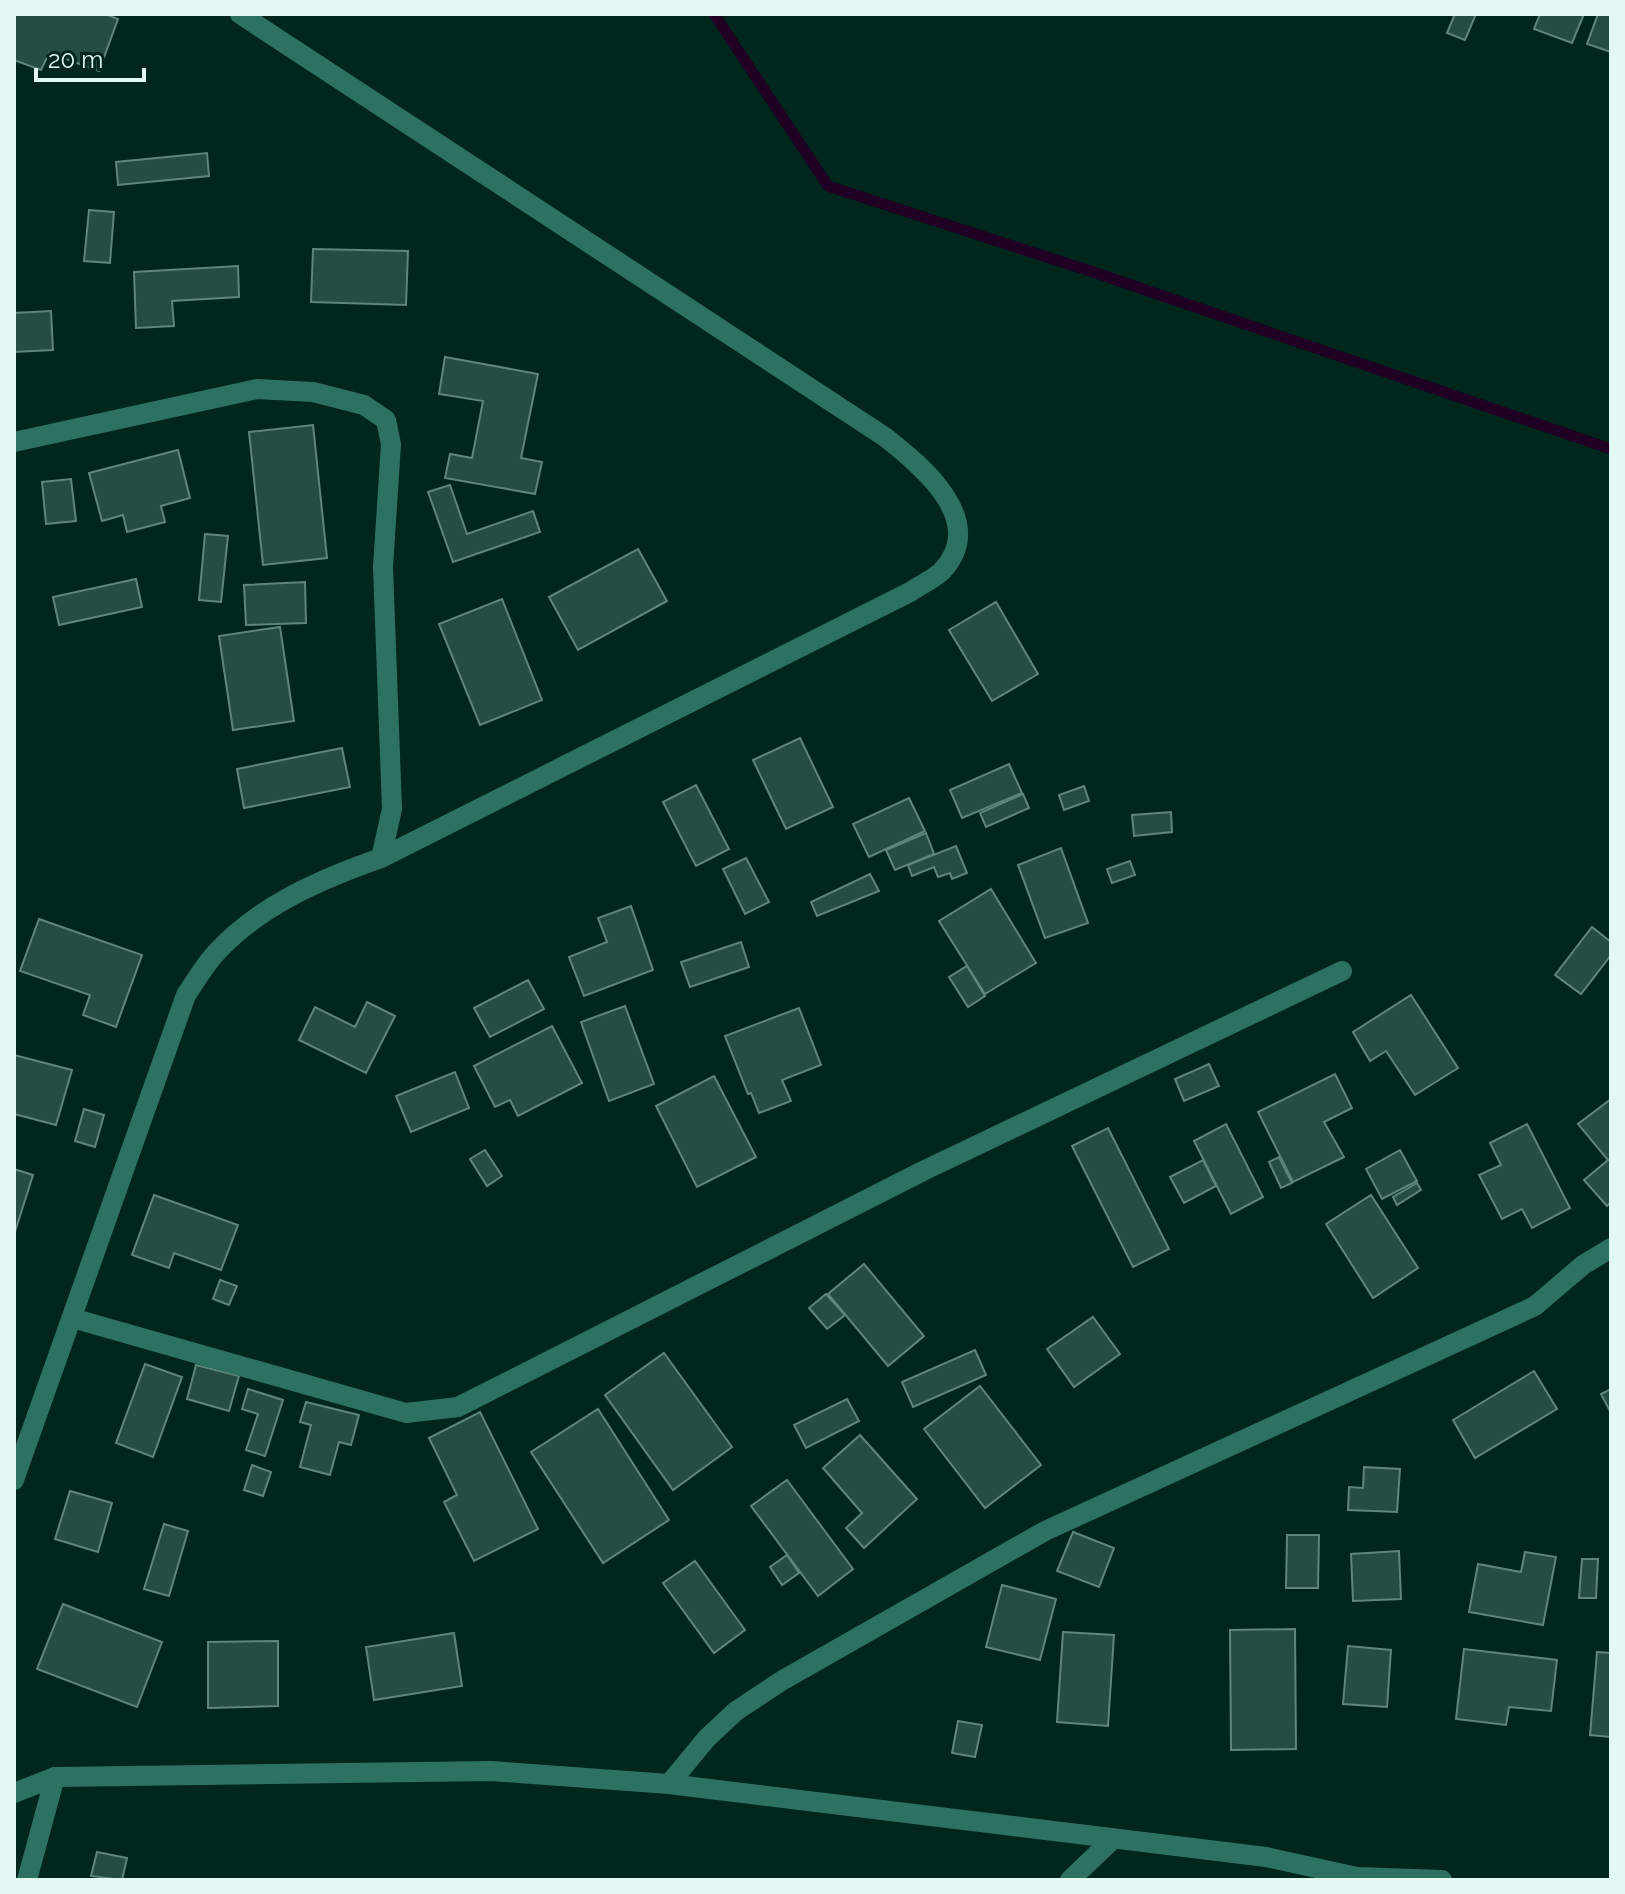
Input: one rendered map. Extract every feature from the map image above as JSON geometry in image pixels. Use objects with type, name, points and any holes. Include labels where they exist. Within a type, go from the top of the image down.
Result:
[{"type":"street","points":[[14,1480],[186,995],[216,953],[269,908],[332,875],[381,858],[910,592],[941,572],[956,550],[958,528],[946,494],[922,466],[885,437],[240,14]]},
{"type":"street","points":[[14,442],[257,389],[313,392],[364,405],[386,420],[391,444],[383,567],[392,809],[381,858]]},
{"type":"street","points":[[72,1318],[406,1413],[458,1407],[923,1171],[1342,971]]},
{"type":"street","points":[[669,1784],[707,1738],[736,1711],[783,1680],[1045,1531],[1535,1306],[1583,1265],[1611,1248]]},
{"type":"street","points":[[14,1793],[55,1777],[491,1771],[669,1784],[1266,1857],[1357,1877],[1442,1880]]},
{"type":"street","points":[[27,1880],[55,1777]]},
{"type":"street","points":[[1070,1880],[1113,1839]]},
{"type":"building","points":[[14,14],[105,14],[118,19],[99,71],[49,53],[41,70],[14,60]]},
{"type":"building","points":[[1455,14],[1476,14],[1465,40],[1447,33]]},
{"type":"building","points":[[1540,14],[1584,14],[1572,43],[1534,29]]},
{"type":"building","points":[[1598,14],[1611,14],[1611,52],[1587,44]]},
{"type":"building","points":[[207,153],[209,176],[118,185],[116,162]]},
{"type":"building","points":[[89,210],[114,212],[110,263],[84,261]]},
{"type":"building","points":[[313,249],[408,251],[406,305],[311,302]]},
{"type":"building","points":[[238,266],[239,297],[172,301],[174,326],[136,328],[134,272]]},
{"type":"building","points":[[51,311],[53,350],[14,352],[14,313]]},
{"type":"building","points":[[445,357],[538,374],[521,458],[542,462],[535,494],[445,478],[450,454],[472,458],[483,401],[439,394]]},
{"type":"building","points":[[313,425],[327,558],[263,565],[249,432]]},
{"type":"building","points":[[178,450],[190,498],[161,506],[165,522],[127,532],[123,515],[102,521],[89,473]]},
{"type":"building","points":[[71,479],[76,521],[46,524],[42,482]]},
{"type":"building","points":[[450,485],[467,534],[533,511],[540,532],[453,562],[428,492]]},
{"type":"building","points":[[205,534],[228,536],[221,602],[199,600]]},
{"type":"building","points":[[638,549],[667,601],[578,650],[549,597]]},
{"type":"building","points":[[136,579],[142,607],[59,625],[53,597]]},
{"type":"building","points":[[305,582],[306,623],[246,625],[244,585]]},
{"type":"building","points":[[502,599],[542,700],[480,725],[439,624]]},
{"type":"building","points":[[996,602],[1038,674],[992,701],[949,630]]},
{"type":"building","points":[[280,627],[294,721],[233,730],[219,636]]},
{"type":"building","points":[[800,738],[833,807],[786,829],[753,760]]},
{"type":"building","points":[[342,748],[350,787],[244,808],[237,769]]},
{"type":"building","points":[[1009,764],[1022,793],[962,818],[950,790]]},
{"type":"building","points":[[696,785],[729,849],[696,866],[663,802]]},
{"type":"building","points":[[1084,786],[1089,801],[1064,810],[1059,795]]},
{"type":"building","points":[[1023,794],[1029,808],[986,827],[980,813]]},
{"type":"building","points":[[909,798],[925,831],[869,857],[853,824]]},
{"type":"building","points":[[1171,812],[1172,832],[1134,836],[1132,815]]},
{"type":"building","points":[[926,833],[934,854],[895,870],[886,850]]},
{"type":"building","points":[[956,846],[967,873],[952,879],[950,873],[938,877],[934,867],[912,876],[908,865]]},
{"type":"building","points":[[1061,848],[1088,923],[1045,938],[1018,865]]},
{"type":"building","points":[[746,858],[769,902],[745,914],[723,869]]},
{"type":"building","points":[[1130,861],[1135,875],[1112,883],[1107,869]]},
{"type":"building","points":[[870,874],[879,891],[817,916],[811,902]]},
{"type":"building","points":[[991,889],[1036,963],[985,994],[939,921]]},
{"type":"building","points":[[631,906],[653,970],[584,996],[569,957],[607,942],[598,918]]},
{"type":"building","points":[[39,919],[142,955],[116,1027],[83,1015],[90,995],[20,971]]},
{"type":"building","points":[[1592,927],[1611,942],[1611,955],[1581,994],[1555,975]]},
{"type":"building","points":[[741,942],[749,967],[690,987],[681,962]]},
{"type":"building","points":[[967,966],[985,996],[968,1007],[949,977]]},
{"type":"building","points":[[528,980],[544,1009],[490,1037],[474,1008]]},
{"type":"building","points":[[1411,995],[1458,1068],[1415,1095],[1386,1051],[1370,1061],[1353,1032]]},
{"type":"building","points":[[367,1002],[395,1016],[366,1073],[299,1040],[315,1007],[355,1027]]},
{"type":"building","points":[[625,1006],[654,1084],[609,1101],[581,1022]]},
{"type":"building","points":[[799,1008],[821,1065],[782,1080],[791,1101],[759,1113],[725,1036]]},
{"type":"building","points":[[552,1026],[582,1083],[518,1116],[510,1100],[495,1107],[474,1066]]},
{"type":"building","points":[[14,1055],[72,1070],[56,1125],[14,1114]]},
{"type":"building","points":[[1209,1064],[1219,1086],[1184,1101],[1175,1079]]},
{"type":"building","points":[[455,1072],[469,1108],[411,1132],[396,1096]]},
{"type":"building","points":[[1335,1074],[1352,1108],[1324,1122],[1344,1157],[1293,1182],[1258,1112]]},
{"type":"building","points":[[714,1076],[756,1157],[697,1187],[656,1106]]},
{"type":"building","points":[[1611,1099],[1611,1202],[1607,1206],[1584,1180],[1608,1160],[1578,1124]]},
{"type":"building","points":[[84,1109],[104,1115],[95,1147],[75,1141]]},
{"type":"building","points":[[1226,1124],[1263,1197],[1231,1214],[1194,1141]]},
{"type":"building","points":[[1527,1124],[1570,1208],[1532,1228],[1522,1209],[1502,1219],[1479,1175],[1501,1165],[1490,1143]]},
{"type":"building","points":[[1108,1128],[1169,1249],[1133,1267],[1072,1146]]},
{"type":"building","points":[[485,1150],[502,1176],[487,1186],[470,1159]]},
{"type":"building","points":[[1400,1150],[1417,1181],[1382,1199],[1366,1169]]},
{"type":"building","points":[[1279,1157],[1292,1183],[1281,1188],[1269,1162]]},
{"type":"building","points":[[1203,1160],[1216,1186],[1184,1203],[1170,1177]]},
{"type":"building","points":[[14,1169],[33,1175],[14,1235]]},
{"type":"building","points":[[1417,1183],[1421,1190],[1397,1205],[1393,1197]]},
{"type":"building","points":[[154,1195],[238,1225],[221,1270],[174,1253],[169,1268],[132,1255]]},
{"type":"building","points":[[1371,1195],[1418,1268],[1373,1298],[1326,1224]]},
{"type":"building","points":[[864,1264],[924,1336],[888,1366],[828,1294]]},
{"type":"building","points":[[220,1280],[237,1286],[229,1305],[213,1299]]},
{"type":"building","points":[[826,1294],[845,1315],[827,1329],[809,1308]]},
{"type":"building","points":[[1093,1317],[1120,1354],[1074,1387],[1047,1349]]},
{"type":"building","points":[[975,1350],[986,1375],[913,1407],[902,1382]]},
{"type":"building","points":[[664,1353],[732,1447],[673,1490],[605,1395]]},
{"type":"building","points":[[145,1364],[182,1377],[153,1457],[116,1443]]},
{"type":"building","points":[[196,1365],[239,1376],[229,1411],[187,1399]]},
{"type":"building","points":[[1534,1371],[1557,1409],[1475,1458],[1453,1420]]},
{"type":"building","points":[[980,1386],[1041,1465],[985,1508],[924,1429]]},
{"type":"building","points":[[248,1389],[283,1400],[265,1456],[246,1450],[258,1414],[242,1409]]},
{"type":"building","points":[[1611,1389],[1611,1413],[1601,1394]]},
{"type":"building","points":[[847,1399],[859,1421],[806,1448],[794,1425]]},
{"type":"building","points":[[306,1402],[359,1415],[351,1445],[339,1442],[330,1475],[300,1467],[311,1425],[300,1422]]},
{"type":"building","points":[[598,1409],[669,1520],[603,1563],[531,1452]]},
{"type":"building","points":[[480,1412],[538,1529],[474,1561],[444,1502],[457,1495],[429,1438]]},
{"type":"building","points":[[860,1435],[917,1499],[864,1548],[846,1528],[862,1513],[823,1468]]},
{"type":"building","points":[[252,1465],[271,1472],[263,1496],[244,1490]]},
{"type":"building","points":[[1364,1467],[1400,1469],[1397,1512],[1348,1510],[1349,1487],[1363,1488]]},
{"type":"building","points":[[787,1480],[853,1569],[818,1596],[751,1506]]},
{"type":"building","points":[[70,1491],[112,1503],[98,1552],[55,1539]]},
{"type":"building","points":[[164,1524],[188,1531],[169,1596],[144,1589]]},
{"type":"building","points":[[1073,1532],[1114,1548],[1099,1587],[1057,1571]]},
{"type":"building","points":[[1287,1535],[1319,1535],[1318,1588],[1286,1588]]},
{"type":"building","points":[[1399,1551],[1401,1599],[1353,1601],[1351,1554]]},
{"type":"building","points":[[1525,1552],[1556,1557],[1543,1625],[1469,1612],[1478,1564],[1521,1572]]},
{"type":"building","points":[[787,1555],[799,1573],[782,1585],[770,1567]]},
{"type":"building","points":[[1582,1559],[1598,1559],[1596,1598],[1579,1598]]},
{"type":"building","points":[[695,1561],[745,1630],[714,1653],[663,1583]]},
{"type":"building","points":[[1002,1585],[1056,1599],[1040,1660],[986,1647]]},
{"type":"building","points":[[63,1604],[162,1642],[137,1707],[37,1669]]},
{"type":"building","points":[[1295,1629],[1296,1749],[1231,1750],[1230,1630]]},
{"type":"building","points":[[1063,1632],[1114,1635],[1108,1726],[1057,1722]]},
{"type":"building","points":[[454,1633],[462,1686],[374,1700],[366,1647]]},
{"type":"building","points":[[278,1641],[278,1706],[208,1708],[208,1642]]},
{"type":"building","points":[[1348,1646],[1391,1650],[1387,1707],[1343,1704]]},
{"type":"building","points":[[1464,1649],[1557,1660],[1551,1711],[1509,1707],[1506,1725],[1456,1719]]},
{"type":"building","points":[[1597,1652],[1611,1653],[1611,1737],[1590,1735]]},
{"type":"building","points":[[958,1721],[982,1725],[975,1757],[952,1753]]},
{"type":"building","points":[[97,1852],[127,1858],[122,1880],[91,1876]]},
{"type":"waterway","points":[[714,14],[828,186],[1093,272],[1611,449]]}]
